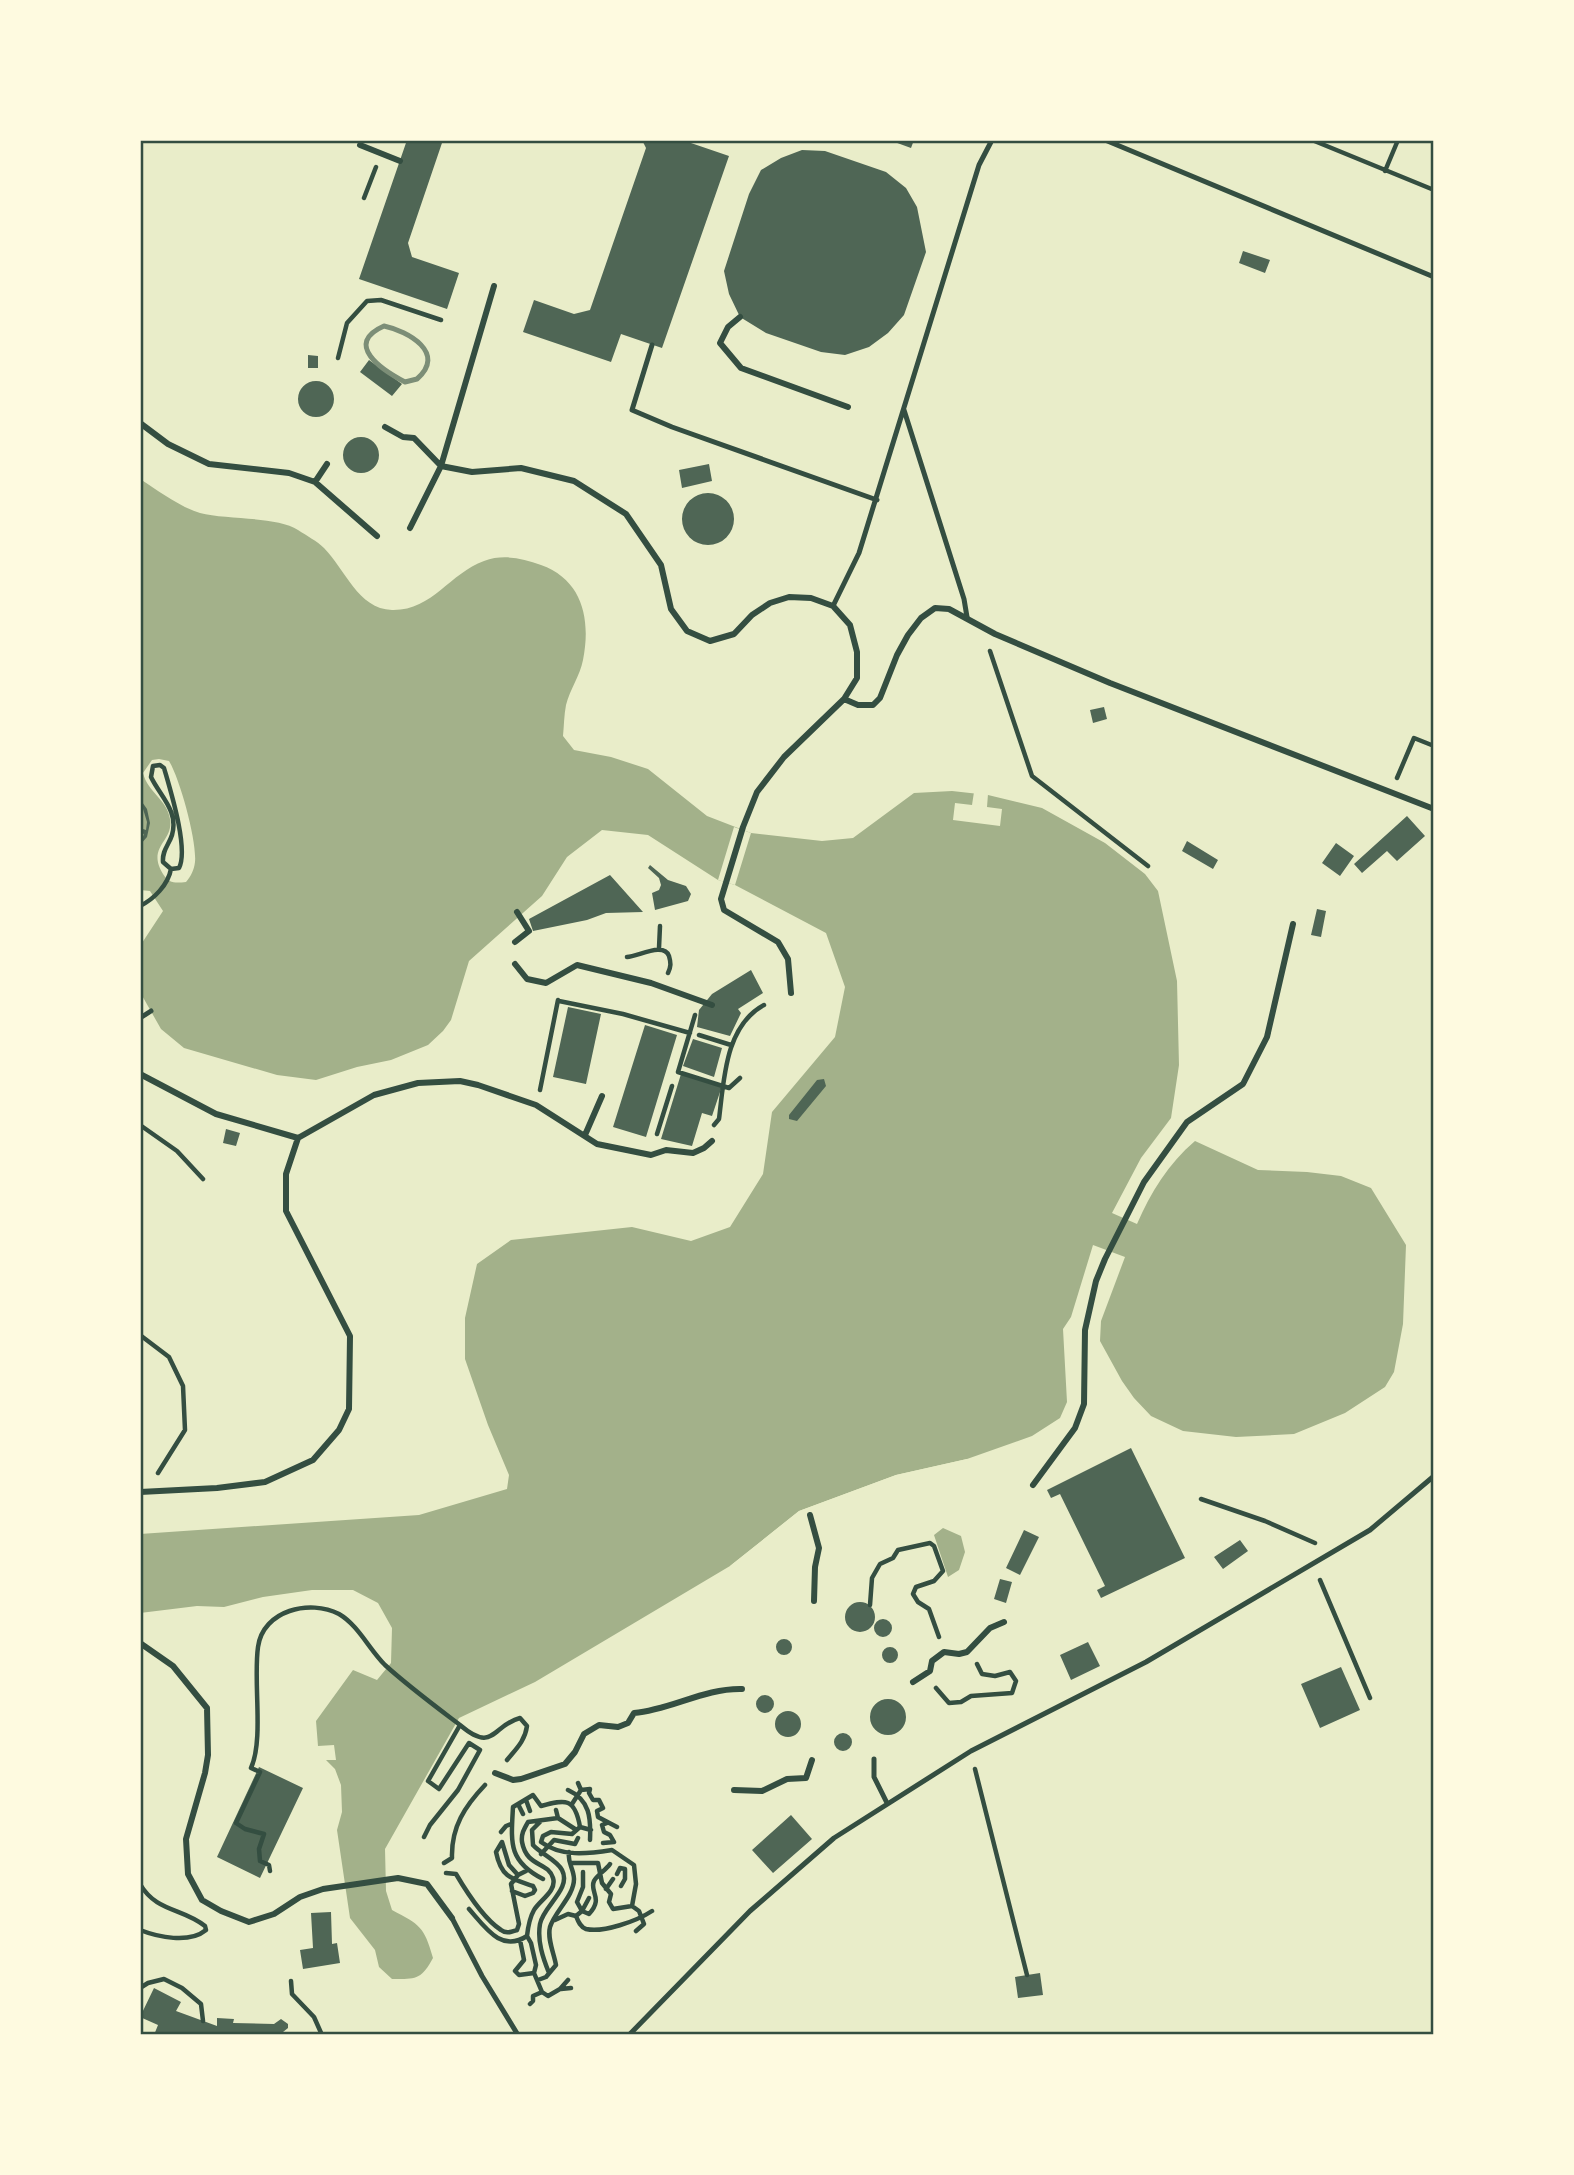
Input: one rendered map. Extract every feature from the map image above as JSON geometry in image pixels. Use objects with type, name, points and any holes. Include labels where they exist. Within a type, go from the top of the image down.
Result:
[{"type":"street","points":[[360,145],[400,161]]},
{"type":"street","points":[[410,528],[441,466],[494,286]]},
{"type":"street","points":[[740,317],[728,327],[720,342],[741,368],[848,407]]},
{"type":"street","points":[[140,423],[168,444],[209,464],[289,472],[315,482],[377,536]]},
{"type":"street","points":[[385,427],[403,437],[414,438],[441,466],[472,472],[521,468],[574,481],[626,514],[661,565],[671,609],[687,631],[709,641],[734,634],[752,615],[770,603],[789,597],[811,598],[833,606],[850,625],[857,652],[857,678],[844,699],[784,757],[757,792],[743,827],[721,899],[724,911],[779,942],[788,959],[791,993]]},
{"type":"street","points":[[315,482],[327,464]]},
{"type":"street","points":[[844,699],[858,705],[873,705],[880,698],[908,635],[921,618],[935,608],[949,609],[995,634],[1110,683],[1434,809]]},
{"type":"street","points":[[515,942],[529,931],[517,912]]},
{"type":"street","points":[[1033,1485],[1074,1428],[1084,1404],[1085,1330],[1096,1281],[1105,1259],[1144,1182],[1187,1122],[1243,1084],[1267,1037],[1293,925]]},
{"type":"street","points":[[515,964],[527,979],[546,983],[578,965],[651,983],[712,1005]]},
{"type":"street","points":[[140,1074],[216,1114],[298,1138]]},
{"type":"street","points":[[142,1491],[217,1488],[265,1482],[313,1460],[339,1430],[349,1409],[351,1336],[286,1211],[286,1174],[298,1138],[374,1095],[418,1083],[460,1081],[478,1084],[536,1105],[597,1144],[651,1155],[666,1150],[693,1153],[712,1141]]},
{"type":"street","points":[[585,1135],[602,1096]]},
{"type":"street","points":[[810,1516],[819,1548],[815,1567],[814,1601]]},
{"type":"street","points":[[913,1682],[930,1671],[932,1661],[944,1652],[967,1652],[990,1628],[1004,1622]]},
{"type":"street","points":[[140,1643],[173,1666],[207,1708],[208,1755],[186,1839],[188,1874],[202,1900],[221,1912],[249,1922],[274,1914],[300,1898],[323,1889],[398,1878],[427,1884],[452,1918]]},
{"type":"street","points":[[495,1773],[513,1780],[522,1779],[565,1764],[584,1734],[599,1725],[618,1727],[628,1723],[634,1713],[652,1712],[692,1697],[729,1688],[742,1689]]},
{"type":"street","points":[[734,1790],[762,1791],[787,1779],[806,1778],[812,1760]]},
{"type":"lane","points":[[833,606],[859,553],[979,165],[992,140]]},
{"type":"lane","points":[[1105,140],[1434,277]]},
{"type":"lane","points":[[652,345],[632,410],[672,427],[877,500]]},
{"type":"lane","points":[[904,410],[964,599],[967,617]]},
{"type":"lane","points":[[140,1017],[151,1011]]},
{"type":"lane","points":[[629,2035],[750,1911],[834,1839],[971,1751],[1146,1662],[1370,1530],[1434,1476]]},
{"type":"lane","points":[[874,1759],[874,1777],[887,1803]]},
{"type":"lane","points":[[452,1918],[482,1976],[518,2035]]},
{"type":"path","points":[[1312,140],[1434,190]]},
{"type":"path","points":[[1385,171],[1398,140]]},
{"type":"path","points":[[338,358],[346,323],[367,301],[381,300],[441,320]]},
{"type":"path","points":[[995,634],[990,650],[1032,776],[1148,866]]},
{"type":"path","points":[[1391,792],[1414,738],[1434,746]]},
{"type":"path","points":[[160,765],[164,768],[180,830],[182,861],[179,868],[171,869],[163,862],[162,854],[171,838],[174,825],[167,800],[151,777],[153,766],[160,765]]},
{"type":"path","points":[[140,906],[148,902],[169,878],[171,869]]},
{"type":"path","points":[[659,947],[660,926]]},
{"type":"path","points":[[546,983],[559,1001],[623,1014],[690,1033]]},
{"type":"path","points":[[699,1000],[678,1072],[729,1088],[740,1078]]},
{"type":"path","points":[[536,1105],[559,1001]]},
{"type":"path","points":[[704,1148],[705,1135],[719,1119],[731,1045],[753,1011],[764,1005]]},
{"type":"path","points":[[699,1035],[731,1045]]},
{"type":"path","points":[[651,1155],[672,1086]]},
{"type":"path","points":[[140,1125],[177,1151],[203,1179]]},
{"type":"path","points":[[140,1335],[169,1357],[183,1386],[185,1430],[142,1491]]},
{"type":"path","points":[[1201,1499],[1265,1521],[1332,1551]]},
{"type":"path","points":[[870,1605],[872,1578],[880,1564],[893,1558],[898,1550],[930,1543],[934,1546],[943,1571],[934,1581],[916,1587],[913,1594],[918,1602],[929,1609],[944,1652]]},
{"type":"path","points":[[1312,1562],[1370,1698]]},
{"type":"path","points":[[270,1871],[269,1865],[260,1861],[259,1849],[264,1834],[236,1823],[260,1773],[251,1768],[257,1755],[255,1673],[258,1643],[274,1619],[288,1611],[321,1607],[340,1615],[355,1627],[365,1643],[387,1667],[472,1735],[486,1737],[498,1733],[509,1721],[520,1718],[527,1726],[521,1744],[466,1805],[457,1822],[451,1846],[452,1857],[444,1863]]},
{"type":"path","points":[[930,1671],[937,1690],[949,1703],[961,1702],[971,1696],[1012,1693],[1016,1681],[1010,1672],[995,1676],[982,1674],[967,1652]]},
{"type":"path","points":[[424,1837],[430,1825],[458,1790],[480,1750],[469,1743],[439,1789],[428,1781],[460,1725]]},
{"type":"path","points":[[971,1751],[1027,1975]]},
{"type":"path","points":[[578,1783],[590,1817],[590,1840]]},
{"type":"path","points":[[568,1790],[580,1792],[590,1789],[593,1800],[599,1800],[603,1808],[597,1811],[598,1817],[617,1827]]},
{"type":"path","points":[[572,1804],[580,1792]]},
{"type":"path","points":[[543,1879],[526,1870],[518,1861],[511,1838],[513,1807],[533,1795],[541,1806],[559,1801],[572,1804],[578,1812],[578,1828]]},
{"type":"path","points":[[526,1800],[530,1811]]},
{"type":"path","points":[[519,1804],[523,1814]]},
{"type":"path","points":[[556,1810],[558,1818]]},
{"type":"path","points":[[466,1906],[496,1938],[507,1942],[527,1936],[534,1910],[553,1885],[553,1877],[546,1868],[525,1854],[523,1830],[528,1822],[558,1818],[578,1828],[591,1830]]},
{"type":"path","points":[[542,1821],[533,1830],[533,1845],[541,1854],[558,1864],[564,1872],[565,1882],[541,1921],[541,1947],[549,1973]]},
{"type":"path","points":[[607,1823],[602,1825],[604,1832],[610,1835],[614,1842],[612,1850]]},
{"type":"path","points":[[501,1832],[511,1824]]},
{"type":"path","points":[[578,1828],[572,1833],[551,1832],[543,1836],[541,1842],[553,1851],[612,1850],[634,1865],[636,1879],[632,1906]]},
{"type":"path","points":[[541,1854],[554,1840],[575,1844],[578,1838]]},
{"type":"path","points":[[512,1891],[525,1896],[535,1890],[533,1886],[513,1880],[499,1866],[496,1852],[502,1842],[509,1865],[518,1875]]},
{"type":"path","points":[[603,1843],[614,1842]]},
{"type":"path","points":[[538,1980],[556,1965],[550,1927],[571,1890],[574,1879],[568,1859],[569,1852]]},
{"type":"path","points":[[564,1872],[571,1866],[598,1863],[600,1876],[611,1894],[609,1902],[613,1909],[632,1906],[643,1917],[644,1924],[636,1931]]},
{"type":"path","points":[[583,1872],[583,1887],[577,1902],[583,1911],[590,1914],[594,1910],[597,1897],[593,1887],[594,1880],[610,1864]]},
{"type":"path","points":[[606,1889],[620,1868],[625,1869],[625,1880],[621,1886]]},
{"type":"path","points":[[446,1873],[456,1874],[486,1915],[502,1931],[510,1933],[517,1930],[519,1924],[512,1891],[513,1880],[526,1870]]},
{"type":"path","points":[[625,1880],[636,1879]]},
{"type":"path","points":[[140,1884],[148,1897],[175,1912],[199,1920],[206,1930]]},
{"type":"path","points":[[555,1920],[568,1914],[576,1916],[583,1911],[589,1898]]},
{"type":"path","points":[[639,1911],[643,1904]]},
{"type":"path","points":[[576,1916],[580,1925],[586,1929],[624,1925],[652,1911]]},
{"type":"path","points":[[140,1930],[169,1938],[201,1934],[214,1929]]},
{"type":"path","points":[[527,1936],[536,1965],[534,1973],[542,1992],[548,1996],[568,1980]]},
{"type":"path","points":[[520,1940],[524,1960],[515,1972],[519,1975],[534,1973]]},
{"type":"path","points":[[140,1988],[164,1979],[182,1988],[201,2004],[203,2021]]},
{"type":"path","points":[[290,1981],[292,1994],[314,2017],[322,2035]]},
{"type":"path","points":[[560,1989],[571,1988]]},
{"type":"path","points":[[530,2004],[533,1996],[542,1992]]},
{"type":"shaded area","points":[[140,479],[176,502],[200,513],[277,522],[298,530],[324,548],[361,595],[380,608],[406,609],[418,604],[472,567],[491,559],[512,558],[541,565],[555,572],[575,591],[584,616],[586,630],[583,660],[568,699],[564,720],[563,736],[574,750],[611,757],[648,769],[707,816],[751,833],[822,841],[853,838],[914,793],[952,791],[988,795],[1042,808],[1105,843],[1145,874],[1158,891],[1177,981],[1179,1065],[1171,1118],[1141,1158],[1112,1213],[1137,1224],[1161,1179],[1195,1141],[1258,1170],[1341,1176],[1371,1188],[1406,1245],[1403,1324],[1394,1372],[1385,1387],[1345,1413],[1294,1434],[1236,1437],[1183,1431],[1151,1416],[1134,1398],[1100,1341],[1101,1321],[1125,1257],[1093,1245],[1071,1317],[1063,1329],[1067,1402],[1060,1418],[1032,1436],[967,1459],[896,1475],[799,1511],[730,1566],[535,1682],[459,1718],[385,1849],[386,1891],[392,1910],[420,1928],[433,1958],[425,1971],[417,1977],[392,1979],[379,1967],[375,1950],[350,1918],[337,1830],[342,1812],[341,1785],[335,1769],[326,1760],[336,1760],[334,1745],[318,1746],[316,1721],[353,1670],[377,1680],[391,1663],[392,1628],[378,1603],[353,1590],[312,1590],[263,1597],[224,1607],[197,1606],[140,1613],[140,1534],[419,1515],[507,1489],[509,1475],[465,1359],[465,1318],[477,1264],[511,1240],[632,1227],[691,1241],[730,1227],[763,1174],[772,1112],[835,1037],[845,987],[826,933],[735,885],[718,880],[648,835],[602,830],[567,857],[542,896],[469,961],[451,1020],[428,1045],[391,1060],[316,1080],[277,1075],[184,1048],[161,1029],[140,992],[140,946],[163,911],[150,891],[140,890]],"holes":[[[152,760],[169,761],[183,795],[195,852],[192,873],[186,882],[176,883],[163,874],[157,857],[170,827],[168,812],[143,773]]]},
{"type":"shaded area","points":[[943,1528],[961,1536],[965,1552],[959,1570],[948,1577],[934,1535]]},
{"type":"pier","points":[[974,792],[988,794],[987,807],[1002,809],[1000,826],[953,820],[955,803],[972,805]]},
{"type":"pier","points":[[734,827],[751,833],[735,885],[718,880]]},
{"type":"pier","points":[[967,1459],[969,1462],[897,1478],[801,1514],[732,1569],[730,1566],[799,1511],[896,1475]]},
{"type":"building","points":[[407,140],[443,140],[408,243],[412,257],[459,273],[447,309],[359,279]]},
{"type":"building","points":[[642,140],[689,140],[688,142],[729,156],[662,348],[621,334],[611,362],[523,332],[534,300],[574,314],[590,310],[646,148]]},
{"type":"building","points":[[889,140],[914,140],[911,148]]},
{"type":"building","points":[[802,150],[825,151],[886,172],[906,188],[917,207],[926,252],[904,315],[888,333],[869,347],[845,355],[821,352],[766,333],[740,317],[729,294],[724,271],[749,194],[761,170]]},
{"type":"building","points":[[1243,251],[1270,260],[1265,273],[1239,263]]},
{"type":"building","points":[[308,355],[318,356],[318,368],[308,368]]},
{"type":"building","points":[[369,360],[402,384],[392,396],[360,372]]},
{"type":"building","points":[[316,381],[329,386],[334,399],[329,412],[316,417],[303,412],[298,399],[303,386]]},
{"type":"building","points":[[361,437],[374,442],[379,455],[374,468],[361,473],[348,468],[343,455],[348,442]]},
{"type":"building","points":[[709,464],[712,481],[682,488],[679,470]]},
{"type":"building","points":[[708,493],[718,495],[726,501],[732,509],[732,529],[726,537],[718,543],[708,545],[698,543],[690,537],[684,529],[682,519],[684,509],[690,501],[698,495]]},
{"type":"building","points":[[1104,707],[1107,719],[1093,723],[1090,710]]},
{"type":"building","points":[[140,799],[147,809],[150,823],[147,837],[140,845],[144,834],[140,833],[140,828],[146,830],[147,822]]},
{"type":"building","points":[[1407,816],[1425,836],[1397,861],[1387,851],[1362,873],[1354,864]]},
{"type":"building","points":[[1187,841],[1218,860],[1213,869],[1182,851]]},
{"type":"building","points":[[1336,843],[1354,856],[1340,876],[1322,863]]},
{"type":"building","points":[[650,865],[668,880],[686,886],[691,894],[688,901],[655,910],[652,893],[659,890],[661,885],[659,878],[648,868]]},
{"type":"building","points":[[610,875],[643,912],[606,913],[587,920],[533,931],[529,919]]},
{"type":"building","points":[[1317,909],[1326,911],[1321,937],[1311,935]]},
{"type":"building","points":[[751,970],[763,993],[738,1009],[741,1013],[730,1036],[697,1027],[699,1010],[712,994]]},
{"type":"building","points":[[568,1007],[601,1014],[586,1084],[553,1077]]},
{"type":"building","points":[[645,1025],[677,1035],[646,1137],[613,1127]]},
{"type":"building","points":[[693,1039],[722,1048],[714,1077],[683,1066]]},
{"type":"building","points":[[681,1074],[722,1086],[712,1116],[702,1113],[692,1146],[661,1139]]},
{"type":"building","points":[[824,1079],[826,1086],[797,1121],[789,1119],[789,1115],[817,1080]]},
{"type":"building","points":[[226,1129],[240,1133],[236,1146],[223,1143]]},
{"type":"building","points":[[1131,1448],[1185,1558],[1101,1598],[1097,1590],[1105,1586],[1060,1494],[1051,1498],[1047,1490]]},
{"type":"building","points":[[1024,1530],[1039,1537],[1020,1575],[1006,1568]]},
{"type":"building","points":[[1240,1540],[1248,1551],[1223,1569],[1214,1557]]},
{"type":"building","points":[[1000,1579],[1012,1582],[1006,1603],[994,1599]]},
{"type":"building","points":[[860,1602],[871,1606],[875,1617],[871,1628],[860,1632],[849,1628],[845,1617],[849,1606]]},
{"type":"building","points":[[879,1619],[887,1619],[892,1628],[890,1635],[879,1637],[874,1632],[874,1624]]},
{"type":"building","points":[[784,1639],[790,1641],[790,1653],[784,1655],[778,1653],[776,1647],[778,1641]]},
{"type":"building","points":[[1088,1642],[1100,1666],[1071,1680],[1060,1655]]},
{"type":"building","points":[[887,1647],[893,1647],[898,1655],[896,1661],[887,1663],[882,1658],[882,1652]]},
{"type":"building","points":[[1341,1667],[1360,1710],[1320,1728],[1301,1684]]},
{"type":"building","points":[[765,1695],[771,1698],[774,1704],[771,1710],[765,1713],[759,1710],[756,1704],[759,1698]]},
{"type":"building","points":[[888,1699],[901,1704],[906,1717],[901,1730],[888,1735],[875,1730],[870,1717],[875,1704]]},
{"type":"building","points":[[788,1711],[797,1715],[801,1724],[797,1733],[788,1737],[779,1733],[775,1724],[779,1715]]},
{"type":"building","points":[[843,1733],[849,1736],[852,1742],[849,1748],[843,1751],[837,1748],[834,1742],[837,1736]]},
{"type":"building","points":[[259,1767],[303,1788],[260,1878],[217,1857]]},
{"type":"building","points":[[791,1815],[812,1839],[773,1873],[752,1850]]},
{"type":"building","points":[[331,1912],[332,1944],[337,1943],[340,1963],[303,1969],[300,1950],[313,1948],[311,1913]]},
{"type":"building","points":[[1040,1973],[1043,1995],[1018,1998],[1015,1977]]},
{"type":"building","points":[[154,1988],[181,2002],[176,2011],[217,2026],[217,2018],[234,2019],[233,2023],[274,2024],[281,2019],[288,2024],[288,2028],[278,2032],[278,2035],[154,2035],[158,2025],[140,2017]]},
{"type":"railway","points":[[384,326],[413,338],[426,352],[428,360],[417,379],[405,382],[386,371],[370,356],[367,341],[372,333],[384,326]]}]
